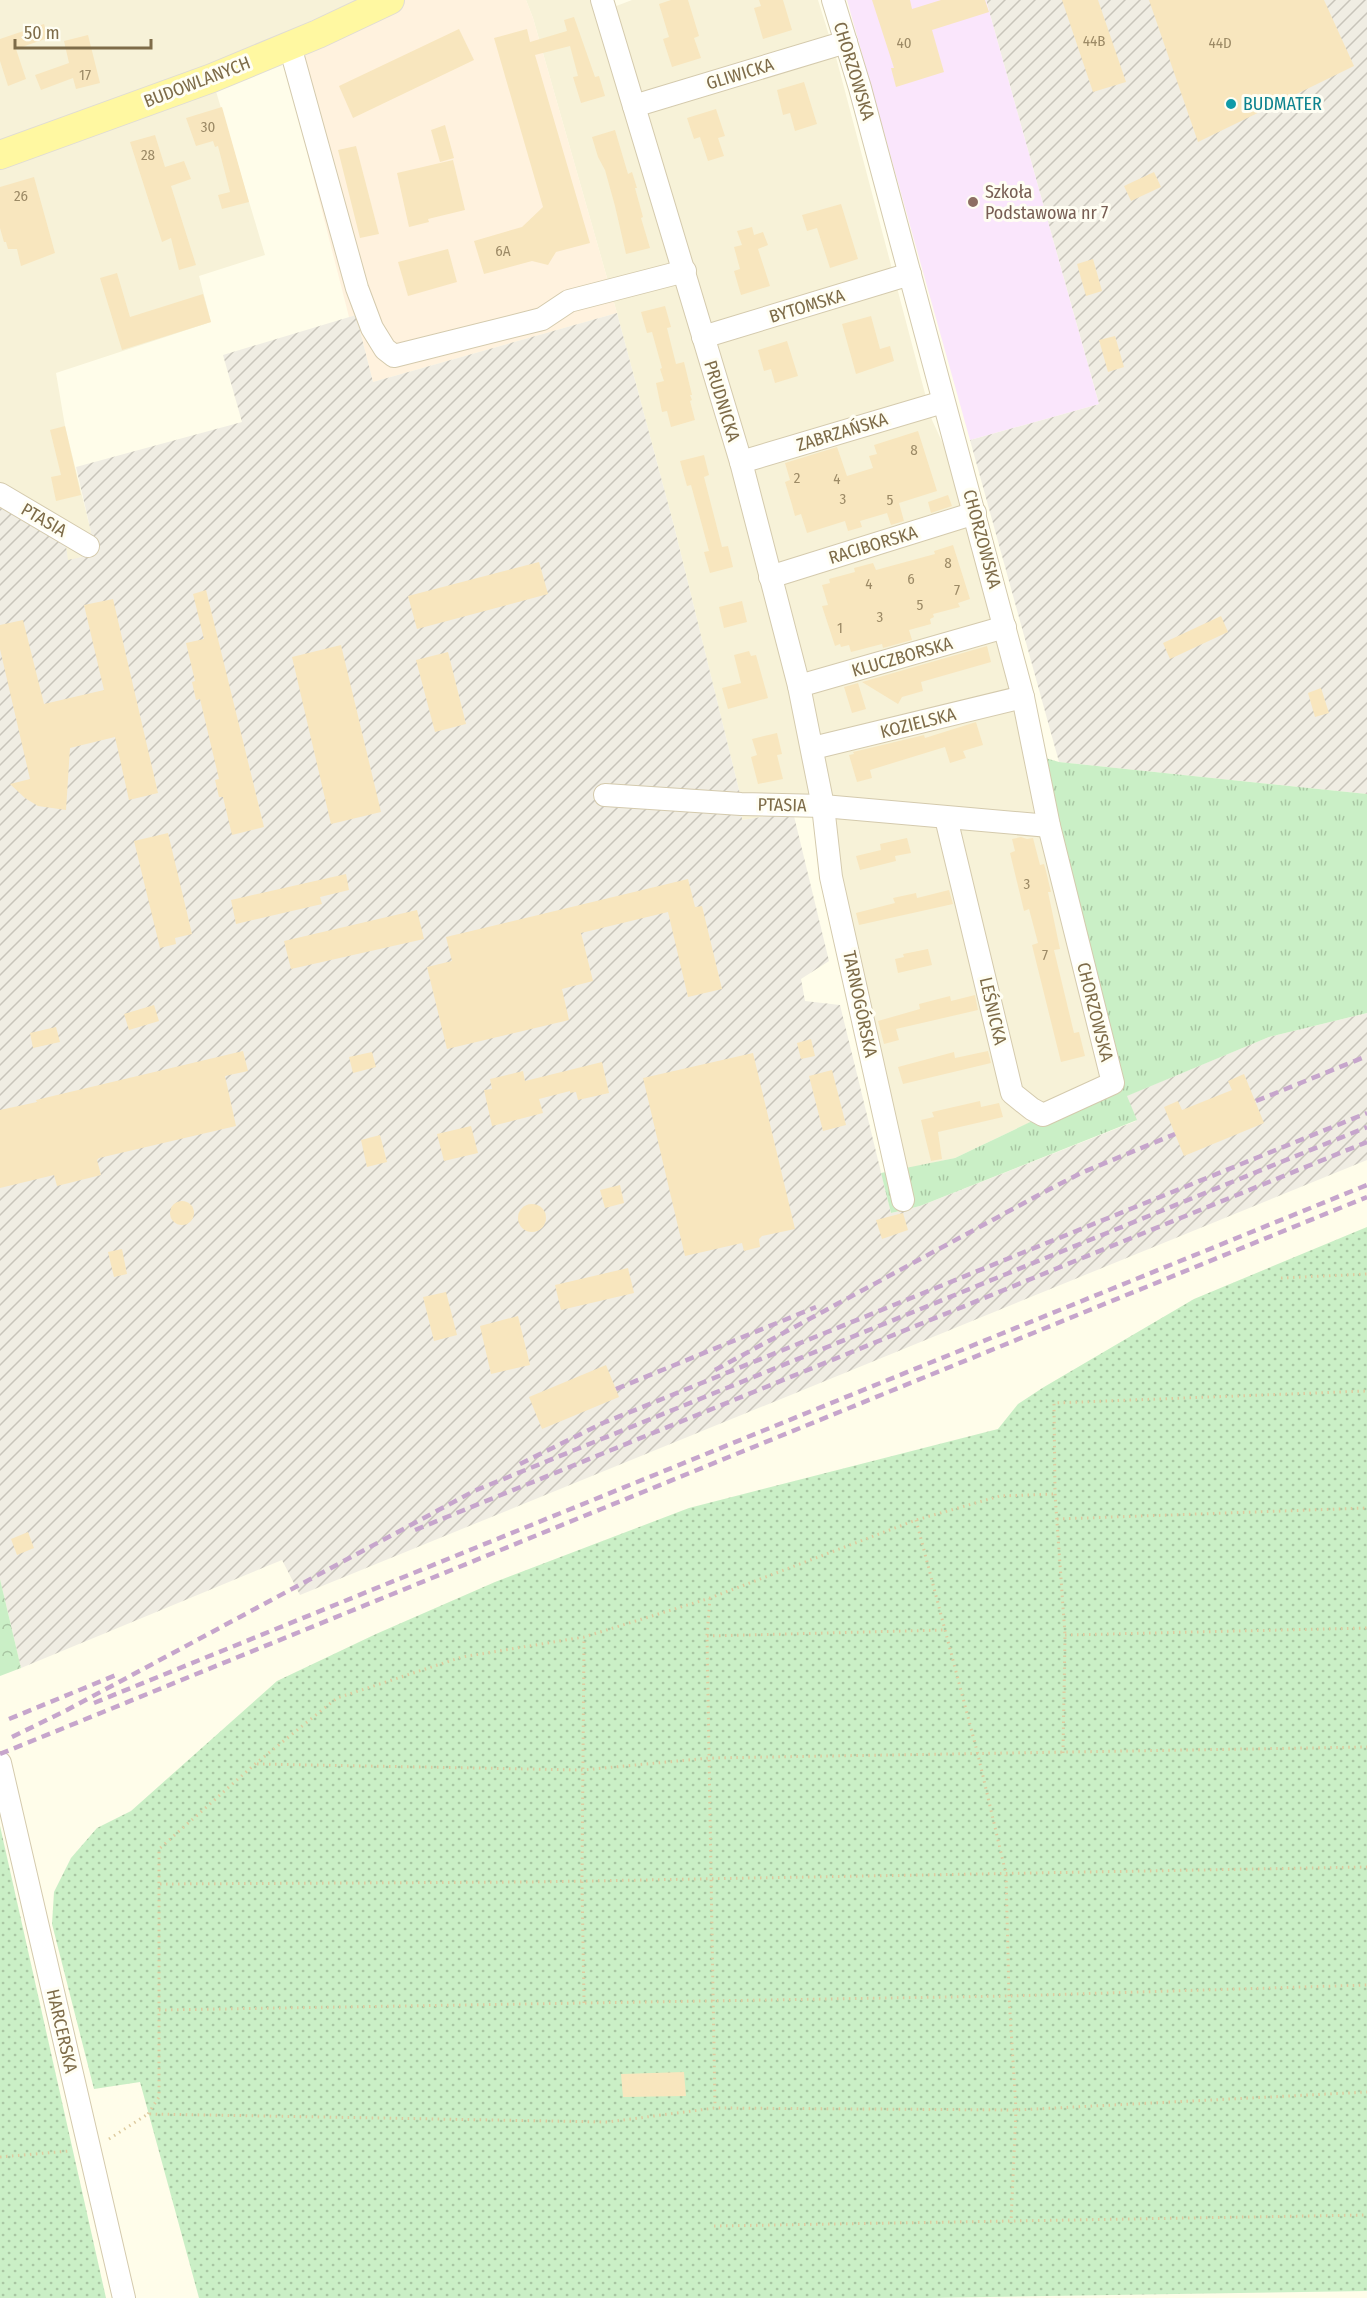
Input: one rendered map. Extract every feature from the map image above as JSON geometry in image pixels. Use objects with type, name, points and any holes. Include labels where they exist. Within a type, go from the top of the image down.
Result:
[{"type":"main road","name":"BUDOWLANYCH","points":[[0,155],[212,78],[290,46],[390,0]]},
{"type":"street","name":"PRUDNICKA","points":[[603,0],[741,462],[800,686],[823,806]]},
{"type":"street","name":"CHORZOWSKA","points":[[833,0],[860,88],[1005,627],[1023,697],[1049,826],[1113,1083]]},
{"type":"street","name":"GLIWICKA","points":[[634,106],[846,42]]},
{"type":"street","points":[[290,46],[357,288],[372,328],[385,349],[394,356],[542,319],[569,301],[685,271]]},
{"type":"street","name":"BYTOMSKA","points":[[703,337],[910,274]]},
{"type":"street","name":"ZABRZAŃSKA","points":[[741,462],[944,402]]},
{"type":"street","name":"PTASIA","points":[[0,494],[88,546]]},
{"type":"street","name":"RACIBORSKA","points":[[770,577],[975,513]]},
{"type":"street","name":"KLUCZBORSKA","points":[[800,686],[1005,627]]},
{"type":"street","name":"KOZIELSKA","points":[[813,748],[1023,697]]},
{"type":"street","name":"PTASIA","points":[[605,795],[741,804],[823,806],[1049,826]]},
{"type":"street","name":"TARNOGÓRSKA","points":[[823,806],[831,876],[903,1200]]},
{"type":"street","name":"LEŚNICKA","points":[[946,818],[1012,1093],[1032,1110],[1043,1115],[1113,1083]]},
{"type":"street","name":"HARCERSKA","points":[[0,1763],[124,2298]]},
{"type":"path","points":[[1281,1278],[1367,1274]]},
{"type":"path","points":[[1064,1753],[1065,1635],[1056,1519],[1054,1403],[1367,1391]]},
{"type":"path","points":[[0,2157],[90,2150],[148,2114],[159,2097],[159,1849],[255,1764],[337,1698],[462,1658],[584,1637],[710,1599],[916,1520],[1000,1496],[1055,1494]]},
{"type":"path","points":[[1056,1519],[1367,1509]]},
{"type":"path","points":[[916,1520],[978,1755],[1006,1874],[1009,1996],[1016,2110],[1011,2223]]},
{"type":"path","points":[[710,1599],[707,1636],[715,2108]]},
{"type":"path","points":[[1065,1635],[1367,1628]]},
{"type":"path","points":[[707,1636],[945,1630]]},
{"type":"path","points":[[584,1637],[582,1881],[584,2003]]},
{"type":"path","points":[[255,1764],[583,1770],[709,1758],[1367,1747]]},
{"type":"path","points":[[159,1884],[582,1881],[1367,1867]]},
{"type":"path","points":[[159,2010],[1009,1996],[1367,1985]]},
{"type":"path","points":[[148,2114],[608,2122],[715,2108],[1016,2110],[1367,2092]]},
{"type":"path","points":[[714,2226],[1011,2223],[1367,2215]]},
{"type":"shaded area","points":[[0,0],[390,0],[212,78],[265,255],[199,276],[211,322],[56,373],[65,426],[91,532],[88,546],[82,557],[68,561],[0,502]]},
{"type":"shaded area","points":[[390,0],[526,0],[617,313],[373,382],[356,315],[349,317],[281,50]]},
{"type":"shaded area","points":[[526,0],[593,0],[598,13],[632,0],[818,0],[837,61],[932,420],[975,513],[1113,1083],[955,1158],[896,1171],[823,807],[742,820],[740,794],[674,526],[617,313]]},
{"type":"shaded area","name":"Szkoła Podstawowa nr 7","points":[[847,0],[986,0],[1099,404],[970,440]]},
{"type":"shaded area","points":[[986,0],[1367,0],[1367,794],[1059,762],[970,440],[1099,404]]},
{"type":"shaded area","points":[[617,313],[674,526],[740,794],[742,820],[793,812],[829,961],[801,979],[805,1001],[840,1005],[891,1213],[920,1206],[1136,1121],[1126,1096],[1269,1037],[1367,1013],[1367,1160],[300,1595],[282,1560],[21,1668],[0,1579],[0,502],[65,539],[68,560],[82,557],[88,546],[91,532],[76,467],[242,422],[223,355],[356,315],[373,382]]},
{"type":"green space","points":[[1035,755],[1059,762],[1367,794],[1367,1013],[1269,1037],[1127,1096],[1137,1120],[920,1206],[891,1213],[881,1173],[955,1158],[1112,1083]]},
{"type":"green space","points":[[1367,1227],[1367,2291],[930,2298],[199,2298],[140,2082],[94,2089],[52,1924],[54,1892],[71,1858],[97,1828],[131,1811],[277,1681],[376,1634],[495,1582],[689,1508],[998,1429],[1018,1404],[1194,1299]]},
{"type":"green space","points":[[0,1579],[21,1668],[0,1676]]},
{"type":"green space","points":[[0,1826],[106,2298],[0,2298]]},
{"type":"building","points":[[671,0],[688,0],[699,36],[694,38],[701,58],[672,67],[663,39],[669,37],[659,4]]},
{"type":"building","points":[[759,0],[783,0],[792,30],[763,39],[754,8],[761,6]]},
{"type":"building","points":[[872,0],[910,0],[912,9],[941,0],[985,0],[989,12],[932,30],[944,72],[896,87],[891,68],[894,68]]},
{"type":"building","points":[[1062,0],[1098,0],[1126,82],[1093,92]]},
{"type":"building","name":"BUDMATER","points":[[1149,0],[1324,0],[1354,66],[1198,142]]},
{"type":"building","points":[[574,17],[595,77],[599,76],[605,96],[581,103],[573,77],[578,76],[570,46],[535,55],[590,243],[556,252],[548,265],[532,261],[484,274],[474,241],[522,227],[543,207],[494,38],[527,29],[530,42],[567,31],[564,20]]},
{"type":"building","points":[[44,24],[48,38],[16,49],[26,79],[8,86],[0,61],[0,39]]},
{"type":"building","points":[[459,29],[474,60],[353,118],[339,86]]},
{"type":"building","points":[[88,35],[100,83],[76,89],[73,78],[41,90],[35,75],[69,63],[64,41]]},
{"type":"building","points":[[804,82],[817,124],[795,131],[790,113],[783,115],[777,90]]},
{"type":"building","points":[[222,107],[249,202],[222,209],[218,195],[230,192],[218,146],[215,147],[213,141],[196,146],[186,118]]},
{"type":"building","points":[[716,109],[725,136],[718,138],[724,156],[708,161],[700,137],[694,139],[687,118]]},
{"type":"building","points":[[445,125],[454,158],[440,162],[431,130]]},
{"type":"building","points":[[615,130],[628,174],[632,172],[637,188],[635,188],[643,217],[641,218],[650,248],[626,254],[605,170],[592,137]]},
{"type":"building","points":[[155,135],[165,167],[184,161],[191,179],[171,186],[196,265],[179,270],[171,238],[162,242],[130,142]]},
{"type":"building","points":[[356,146],[379,234],[360,238],[338,150]]},
{"type":"building","points":[[453,160],[465,210],[428,219],[429,222],[409,227],[397,173]]},
{"type":"building","points":[[1154,172],[1161,187],[1131,201],[1124,186]]},
{"type":"building","points":[[34,177],[55,253],[21,266],[17,249],[8,249],[0,228],[0,187]]},
{"type":"building","points":[[841,204],[858,259],[830,268],[817,228],[807,231],[802,215]]},
{"type":"building","points":[[752,227],[754,235],[763,232],[768,245],[758,249],[770,286],[741,295],[734,271],[740,269],[734,247],[742,245],[737,231]]},
{"type":"building","points":[[448,249],[457,282],[408,296],[398,262]]},
{"type":"building","points":[[1093,259],[1102,291],[1086,296],[1077,264]]},
{"type":"building","points":[[117,273],[130,317],[203,294],[211,322],[122,350],[100,278]]},
{"type":"building","points":[[665,306],[671,327],[667,328],[676,364],[684,362],[695,420],[671,427],[667,411],[662,412],[656,383],[664,381],[660,369],[662,368],[652,332],[647,333],[641,312]]},
{"type":"building","points":[[871,316],[880,349],[890,346],[894,361],[856,374],[842,324]]},
{"type":"building","points":[[1115,336],[1124,367],[1108,372],[1099,340]]},
{"type":"building","points":[[787,341],[798,376],[775,383],[771,369],[764,371],[758,350]]},
{"type":"building","points":[[65,426],[81,495],[56,501],[51,477],[61,475],[50,430]]},
{"type":"building","points":[[918,431],[937,491],[899,503],[904,521],[891,525],[887,513],[860,521],[862,527],[848,531],[845,521],[807,533],[801,514],[795,516],[785,482],[790,480],[785,463],[837,447],[847,476],[873,468],[869,456],[877,454],[874,445]]},
{"type":"building","points":[[704,455],[709,475],[704,477],[722,547],[728,546],[733,567],[710,573],[704,552],[709,551],[691,485],[687,486],[680,461]]},
{"type":"building","points":[[948,495],[952,506],[931,513],[928,502]]},
{"type":"building","points":[[953,545],[970,599],[958,603],[960,607],[933,614],[934,617],[930,619],[931,624],[909,630],[912,640],[883,648],[882,644],[851,652],[849,645],[835,646],[822,606],[828,605],[822,585],[830,583],[829,579],[855,572],[854,568],[873,563],[876,570],[935,554],[934,551]]},
{"type":"building","points":[[539,562],[548,594],[417,629],[408,596]]},
{"type":"building","points":[[206,590],[264,827],[232,835],[223,797],[219,797],[215,780],[219,779],[200,699],[196,700],[192,682],[195,681],[186,643],[204,639],[193,594]]},
{"type":"building","points":[[113,599],[158,793],[129,800],[115,737],[70,748],[66,810],[38,806],[10,784],[30,779],[0,649],[0,625],[23,620],[44,704],[104,690],[84,605]]},
{"type":"building","points":[[742,601],[747,622],[724,628],[719,607]]},
{"type":"building","points":[[1221,616],[1228,632],[1170,659],[1163,643]]},
{"type":"building","points":[[341,645],[381,812],[331,824],[292,657]]},
{"type":"building","points":[[987,646],[991,662],[921,682],[923,691],[902,697],[898,704],[862,682]]},
{"type":"building","points":[[749,651],[751,656],[756,655],[768,698],[728,709],[722,688],[741,683],[734,655]]},
{"type":"building","points":[[448,652],[466,724],[435,732],[416,660]]},
{"type":"building","points":[[858,683],[866,709],[852,713],[844,687]]},
{"type":"building","points":[[1321,688],[1329,713],[1315,717],[1308,693]]},
{"type":"building","points":[[976,722],[983,745],[963,751],[966,758],[950,763],[945,747],[870,770],[872,778],[857,782],[849,755],[854,754],[853,752],[924,735],[925,738]]},
{"type":"building","points":[[777,733],[782,754],[777,755],[783,779],[758,784],[751,757],[757,755],[752,739]]},
{"type":"building","points":[[168,833],[192,934],[175,938],[176,944],[160,948],[134,841]]},
{"type":"building","points":[[907,838],[911,853],[895,856],[896,861],[860,870],[856,856],[881,850],[880,844]]},
{"type":"building","points":[[1033,838],[1040,865],[1044,864],[1060,949],[1054,950],[1074,1033],[1079,1032],[1085,1056],[1061,1062],[1032,945],[1038,943],[1029,909],[1024,911],[1010,853],[1015,851],[1012,839]]},
{"type":"building","points":[[346,874],[349,890],[320,897],[322,904],[236,924],[231,900]]},
{"type":"building","points":[[688,879],[695,907],[702,906],[722,989],[688,997],[668,912],[581,933],[593,981],[562,989],[569,1020],[447,1049],[427,967],[452,961],[446,937]]},
{"type":"building","points":[[949,890],[953,904],[859,925],[856,913],[895,903],[893,898],[916,893],[917,898]]},
{"type":"building","points":[[417,910],[424,939],[291,969],[284,941]]},
{"type":"building","points":[[928,949],[932,965],[898,973],[895,959],[904,957],[903,954]]},
{"type":"building","points":[[975,995],[978,1010],[896,1029],[899,1040],[884,1044],[878,1021],[920,1009],[919,1004],[950,996],[951,1001]]},
{"type":"building","points":[[154,1005],[159,1021],[129,1030],[124,1014]]},
{"type":"building","points":[[56,1027],[60,1042],[33,1048],[30,1033]]},
{"type":"building","points":[[811,1039],[815,1056],[801,1059],[797,1043]]},
{"type":"building","points":[[243,1051],[248,1071],[225,1076],[236,1126],[99,1158],[97,1160],[101,1175],[57,1186],[54,1175],[0,1188],[0,1110]]},
{"type":"building","points":[[988,1051],[991,1063],[903,1084],[898,1067],[954,1052],[955,1058]]},
{"type":"building","points":[[372,1052],[376,1067],[353,1073],[349,1057]]},
{"type":"building","points":[[753,1053],[795,1229],[762,1236],[759,1239],[760,1247],[744,1251],[742,1243],[685,1256],[643,1078]]},
{"type":"building","points":[[602,1062],[609,1093],[578,1100],[576,1092],[570,1093],[570,1091],[539,1099],[543,1113],[492,1126],[484,1090],[492,1089],[490,1079],[523,1071],[525,1081]]},
{"type":"building","points":[[832,1070],[846,1125],[823,1131],[809,1076]]},
{"type":"building","points":[[1244,1074],[1264,1123],[1184,1156],[1164,1107],[1178,1101],[1182,1110],[1232,1090],[1228,1081]]},
{"type":"building","points":[[980,1101],[981,1107],[999,1103],[1003,1117],[938,1132],[942,1159],[931,1161],[921,1120],[934,1117],[932,1112]]},
{"type":"building","points":[[471,1126],[478,1153],[444,1161],[437,1134]]},
{"type":"building","points":[[380,1135],[387,1162],[367,1167],[361,1140]]},
{"type":"building","points":[[620,1185],[624,1203],[605,1208],[600,1190]]},
{"type":"building","points":[[182,1201],[187,1202],[193,1208],[193,1218],[187,1224],[182,1225],[177,1224],[171,1218],[170,1213],[171,1208],[177,1202]]},
{"type":"building","points":[[532,1204],[542,1208],[546,1218],[542,1228],[532,1232],[522,1228],[518,1218],[522,1208]]},
{"type":"building","points":[[903,1213],[908,1230],[882,1239],[876,1220]]},
{"type":"building","points":[[122,1249],[127,1274],[114,1277],[108,1252]]},
{"type":"building","points":[[628,1268],[634,1293],[561,1310],[555,1285]]},
{"type":"building","points":[[446,1292],[457,1335],[434,1341],[423,1297]]},
{"type":"building","points":[[518,1316],[530,1365],[491,1374],[480,1326]]},
{"type":"building","points":[[606,1365],[619,1397],[542,1429],[529,1397]]},
{"type":"building","points":[[28,1532],[34,1548],[17,1555],[11,1539]]},
{"type":"building","points":[[684,2072],[686,2096],[623,2097],[621,2074]]},
{"type":"railway","points":[[1256,1101],[1367,1056]]},
{"type":"railway","points":[[520,1464],[603,1423],[1367,1113]]},
{"type":"railway","points":[[12,1737],[67,1710],[474,1491],[1367,1127]]},
{"type":"railway","points":[[715,1370],[1081,1173],[1175,1134]]},
{"type":"railway","points":[[415,1530],[1367,1142]]},
{"type":"railway","points":[[94,1703],[1367,1185]]},
{"type":"railway","points":[[0,1754],[1367,1197]]},
{"type":"railway","points":[[616,1389],[816,1307]]},
{"type":"railway","points":[[9,1719],[116,1675]]},
{"type":"place","name":"BUDMATER","points":[[1231,104]]},
{"type":"place","name":"Szkoła Podstawowa nr 7","points":[[973,202]]}]
